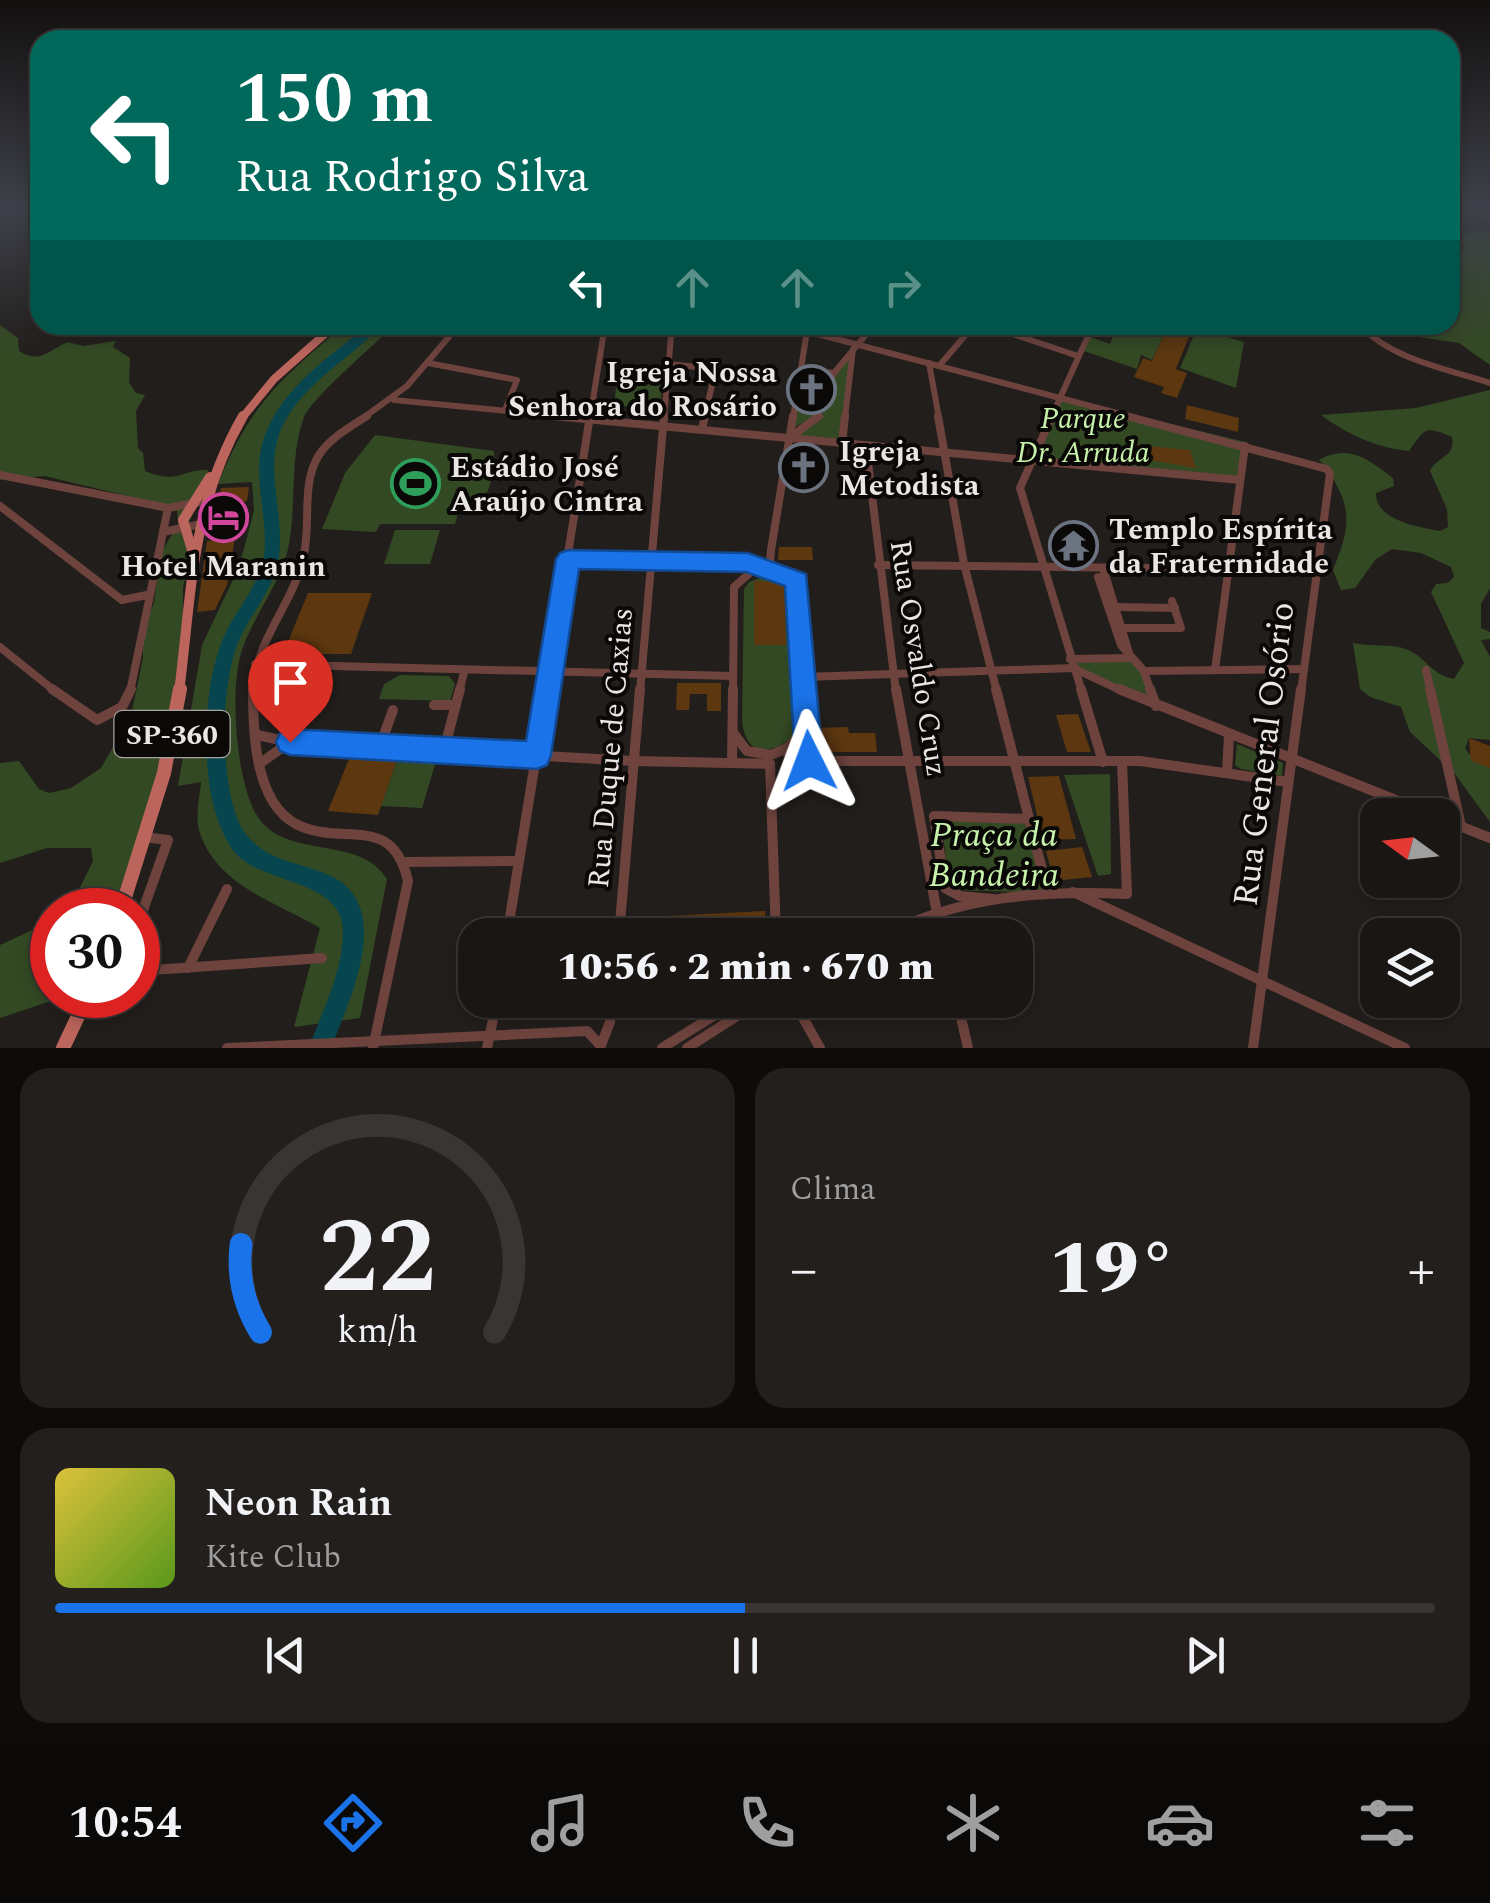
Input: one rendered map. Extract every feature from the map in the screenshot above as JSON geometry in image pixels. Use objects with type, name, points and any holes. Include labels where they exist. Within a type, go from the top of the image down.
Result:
[{"type":"main road","name":"SP-360","points":[[128,888],[174,728],[193,553],[216,468],[230,437],[258,396],[323,335]]},
{"type":"main road","name":"SP-360","points":[[193,553],[182,528],[182,515],[216,468]]},
{"type":"main road","points":[[63,1048],[77,1018]]},
{"type":"street","points":[[374,1043],[408,881],[406,862],[398,848],[384,840],[298,826],[284,816],[270,797],[258,764],[255,664],[261,645],[302,569],[313,473],[320,453],[392,400],[451,335]]},
{"type":"street","points":[[510,918],[603,335]]},
{"type":"street","name":"Rua Duque de Caxias","points":[[620,918],[671,335]]},
{"type":"street","points":[[778,572],[770,562],[771,550],[806,335]]},
{"type":"street","points":[[826,335],[855,346],[1246,446],[1215,670]]},
{"type":"street","points":[[789,438],[820,415],[834,373],[865,335]]},
{"type":"street","points":[[934,364],[964,335]]},
{"type":"street","points":[[1016,335],[1078,356]]},
{"type":"street","points":[[1088,335],[1020,488],[1103,762]]},
{"type":"street","points":[[1369,335],[1490,383]]},
{"type":"street","points":[[842,443],[855,346]]},
{"type":"street","points":[[428,362],[517,380],[505,410]]},
{"type":"street","points":[[668,364],[751,371]]},
{"type":"street","points":[[934,364],[964,564],[1048,892]]},
{"type":"street","points":[[702,429],[716,369]]},
{"type":"street","points":[[801,369],[834,373]]},
{"type":"street","points":[[392,400],[945,456],[1240,480]]},
{"type":"street","name":"Rua Osvaldo Cruz","points":[[866,446],[894,674],[937,918]]},
{"type":"street","name":"Rua General Osório","points":[[1246,446],[1327,468],[1330,474],[1252,1048]]},
{"type":"street","points":[[0,475],[168,508],[205,502]]},
{"type":"street","points":[[0,506],[122,600],[148,595]]},
{"type":"street","points":[[0,647],[86,716],[97,720],[112,716],[130,692],[168,508]]},
{"type":"street","points":[[163,532],[200,524]]},
{"type":"street","points":[[568,559],[748,562],[763,570]]},
{"type":"street","points":[[878,565],[1042,566],[1100,573],[1315,570]]},
{"type":"street","points":[[732,763],[734,587],[751,572],[763,570],[797,581],[809,761],[1122,762],[1288,782]]},
{"type":"street","points":[[1100,573],[1131,658]]},
{"type":"street","points":[[1100,573],[1121,645],[1144,671],[1156,706]]},
{"type":"street","points":[[1115,607],[1174,605],[1181,628],[1122,628]]},
{"type":"street","points":[[804,677],[989,671],[1131,658]]},
{"type":"street","points":[[255,664],[732,676]]},
{"type":"street","points":[[1072,664],[1156,706],[1389,798]]},
{"type":"street","points":[[1144,671],[1304,669]]},
{"type":"street","points":[[1426,670],[1461,826],[1490,838]]},
{"type":"street","points":[[444,750],[464,672]]},
{"type":"street","points":[[434,705],[456,705]]},
{"type":"street","points":[[380,746],[393,710]]},
{"type":"street","points":[[257,735],[290,742],[634,761],[770,764],[807,728]]},
{"type":"street","points":[[732,730],[747,751],[771,754],[787,748]]},
{"type":"street","points":[[1227,773],[1229,735]]},
{"type":"street","points":[[258,764],[290,742]]},
{"type":"street","points":[[920,918],[935,911],[1048,892],[1127,894],[1122,762]]},
{"type":"street","points":[[770,764],[775,918]]},
{"type":"street","points":[[998,900],[950,894],[945,888],[934,816],[1028,818]]},
{"type":"street","points":[[144,837],[168,840],[151,888]]},
{"type":"street","points":[[406,862],[519,861]]},
{"type":"street","points":[[188,968],[227,889]]},
{"type":"street","points":[[1070,890],[1405,1048]]},
{"type":"street","points":[[160,970],[322,958]]},
{"type":"street","points":[[227,1048],[355,1040],[490,1042],[587,1031],[600,1046],[610,1018]]},
{"type":"street","points":[[662,1048],[710,1018]]},
{"type":"street","points":[[686,1048],[734,1018]]},
{"type":"street","points":[[803,1018],[820,1048]]},
{"type":"street","points":[[961,1018],[968,1048]]},
{"type":"green space","points":[[1460,258],[1490,258],[1490,365],[1459,343],[1415,335],[1460,335]]},
{"type":"green space","points":[[0,325],[18,338],[19,351],[33,356],[68,342],[83,346],[116,341],[113,347],[130,358],[129,383],[136,393],[145,395],[136,411],[138,448],[143,453],[145,471],[173,477],[208,470],[207,483],[189,522],[192,551],[183,587],[183,654],[156,779],[123,888],[80,888],[93,861],[91,848],[47,848],[0,863],[0,763],[19,761],[39,789],[49,793],[71,788],[101,768],[131,716],[143,658],[143,630],[154,603],[160,555],[178,524],[177,508],[45,476],[0,480]]},
{"type":"green space","points":[[333,335],[384,335],[331,384],[304,417],[296,450],[287,553],[247,638],[238,667],[235,709],[239,757],[249,798],[269,829],[302,844],[359,856],[387,879],[360,1018],[294,1027],[320,928],[249,890],[218,865],[199,830],[201,782],[178,786],[202,645],[239,567],[254,511],[252,482],[218,484],[255,413]]},
{"type":"green space","points":[[1113,335],[1163,335],[1152,360],[1141,355],[1137,369],[1081,350],[1088,336],[1110,344]]},
{"type":"green space","points":[[1194,335],[1220,335],[1244,342],[1236,388],[1180,368]]},
{"type":"green space","points":[[851,354],[841,441],[795,436],[822,415],[835,374]]},
{"type":"green space","points":[[665,367],[660,406],[614,406],[618,369]]},
{"type":"green space","points":[[803,371],[832,374],[817,415],[793,428]]},
{"type":"green space","points":[[1490,390],[1490,588],[1481,604],[1481,628],[1490,632],[1490,639],[1481,640],[1490,657],[1490,740],[1469,738],[1465,748],[1470,755],[1490,763],[1490,822],[1455,774],[1410,732],[1401,707],[1370,697],[1360,689],[1353,643],[1408,650],[1440,674],[1454,679],[1464,663],[1431,592],[1436,584],[1448,583],[1454,577],[1451,567],[1421,553],[1392,549],[1376,559],[1355,588],[1341,590],[1333,570],[1344,538],[1345,508],[1331,475],[1319,460],[1349,453],[1367,460],[1393,478],[1394,486],[1376,493],[1382,510],[1399,521],[1440,531],[1448,527],[1447,509],[1430,471],[1451,449],[1452,437],[1430,430],[1409,451],[1385,447],[1362,439],[1321,415],[1416,408]]},
{"type":"green space","name":"Parque Dr. Arruda","points":[[1060,398],[1246,442],[1240,480],[1034,463]]},
{"type":"green space","name":"Estádio José Araújo Cintra","points":[[375,435],[494,451],[490,484],[475,514],[458,514],[455,524],[380,524],[376,532],[322,529],[345,473]]},
{"type":"green space","points":[[395,530],[440,530],[430,564],[384,564]]},
{"type":"green space","points":[[768,575],[793,582],[803,729],[775,748],[765,750],[750,743],[742,720],[744,589],[749,582]]},
{"type":"green space","points":[[1132,659],[1144,671],[1151,704],[1077,667],[1076,662]]},
{"type":"green space","points":[[400,675],[449,676],[455,684],[450,701],[379,699],[384,684]]},
{"type":"green space","points":[[1237,744],[1283,763],[1282,776],[1235,765]]},
{"type":"green space","points":[[398,757],[437,758],[422,808],[381,806]]},
{"type":"green space","points":[[1110,774],[1111,874],[1098,876],[1064,775]]},
{"type":"green space","name":"Praça da Bandeira","points":[[941,817],[1028,819],[1048,893],[956,890],[949,886]]},
{"type":"green space","points":[[30,931],[30,1008],[0,1018],[0,945]]},
{"type":"building","points":[[1163,335],[1190,335],[1176,369],[1187,373],[1177,398],[1161,393],[1164,387],[1134,377],[1143,358],[1152,361]]},
{"type":"building","points":[[1187,405],[1239,418],[1238,432],[1185,419]]},
{"type":"building","points":[[1137,445],[1190,450],[1196,468],[1139,458]]},
{"type":"building","points":[[249,487],[247,501],[232,503],[229,525],[213,529],[221,488]]},
{"type":"building","points":[[235,538],[227,585],[215,610],[197,612],[207,541]]},
{"type":"building","points":[[779,547],[812,547],[813,560],[778,560]]},
{"type":"building","points":[[754,581],[784,582],[786,645],[754,645]]},
{"type":"building","points":[[308,593],[372,593],[351,654],[283,654]]},
{"type":"building","points":[[677,683],[721,683],[721,711],[707,711],[707,694],[690,694],[689,710],[676,710]]},
{"type":"building","points":[[1078,714],[1091,752],[1067,752],[1056,715]]},
{"type":"building","points":[[848,727],[849,733],[875,733],[877,752],[818,752],[816,728]]},
{"type":"building","points":[[1469,738],[1490,746],[1490,768],[1471,761]]},
{"type":"building","points":[[351,754],[398,757],[378,815],[328,811]]},
{"type":"building","points":[[1059,776],[1076,839],[1043,840],[1028,777]]},
{"type":"building","points":[[1082,847],[1092,877],[1054,881],[1046,851]]},
{"type":"building","points":[[765,911],[766,918],[629,918]]},
{"type":"waterway","points":[[320,1048],[352,951],[352,913],[344,898],[333,889],[266,863],[234,835],[221,793],[217,712],[230,642],[269,569],[272,535],[266,467],[272,434],[303,388],[364,335]]},
{"type":"place","name":"Igreja Nossa Senhora do Rosário","points":[[812,389]]},
{"type":"place","name":"Igreja Metodista","points":[[804,468]]},
{"type":"place","name":"Estádio José Araújo Cintra","points":[[415,484]]},
{"type":"place","name":"Hotel Maranin","points":[[223,517]]},
{"type":"place","name":"Templo Espírita da Fraternidade","points":[[1074,546]]},
{"type":"route","points":[[290,742],[537,755],[568,559],[748,562],[797,581],[809,761]]}]
